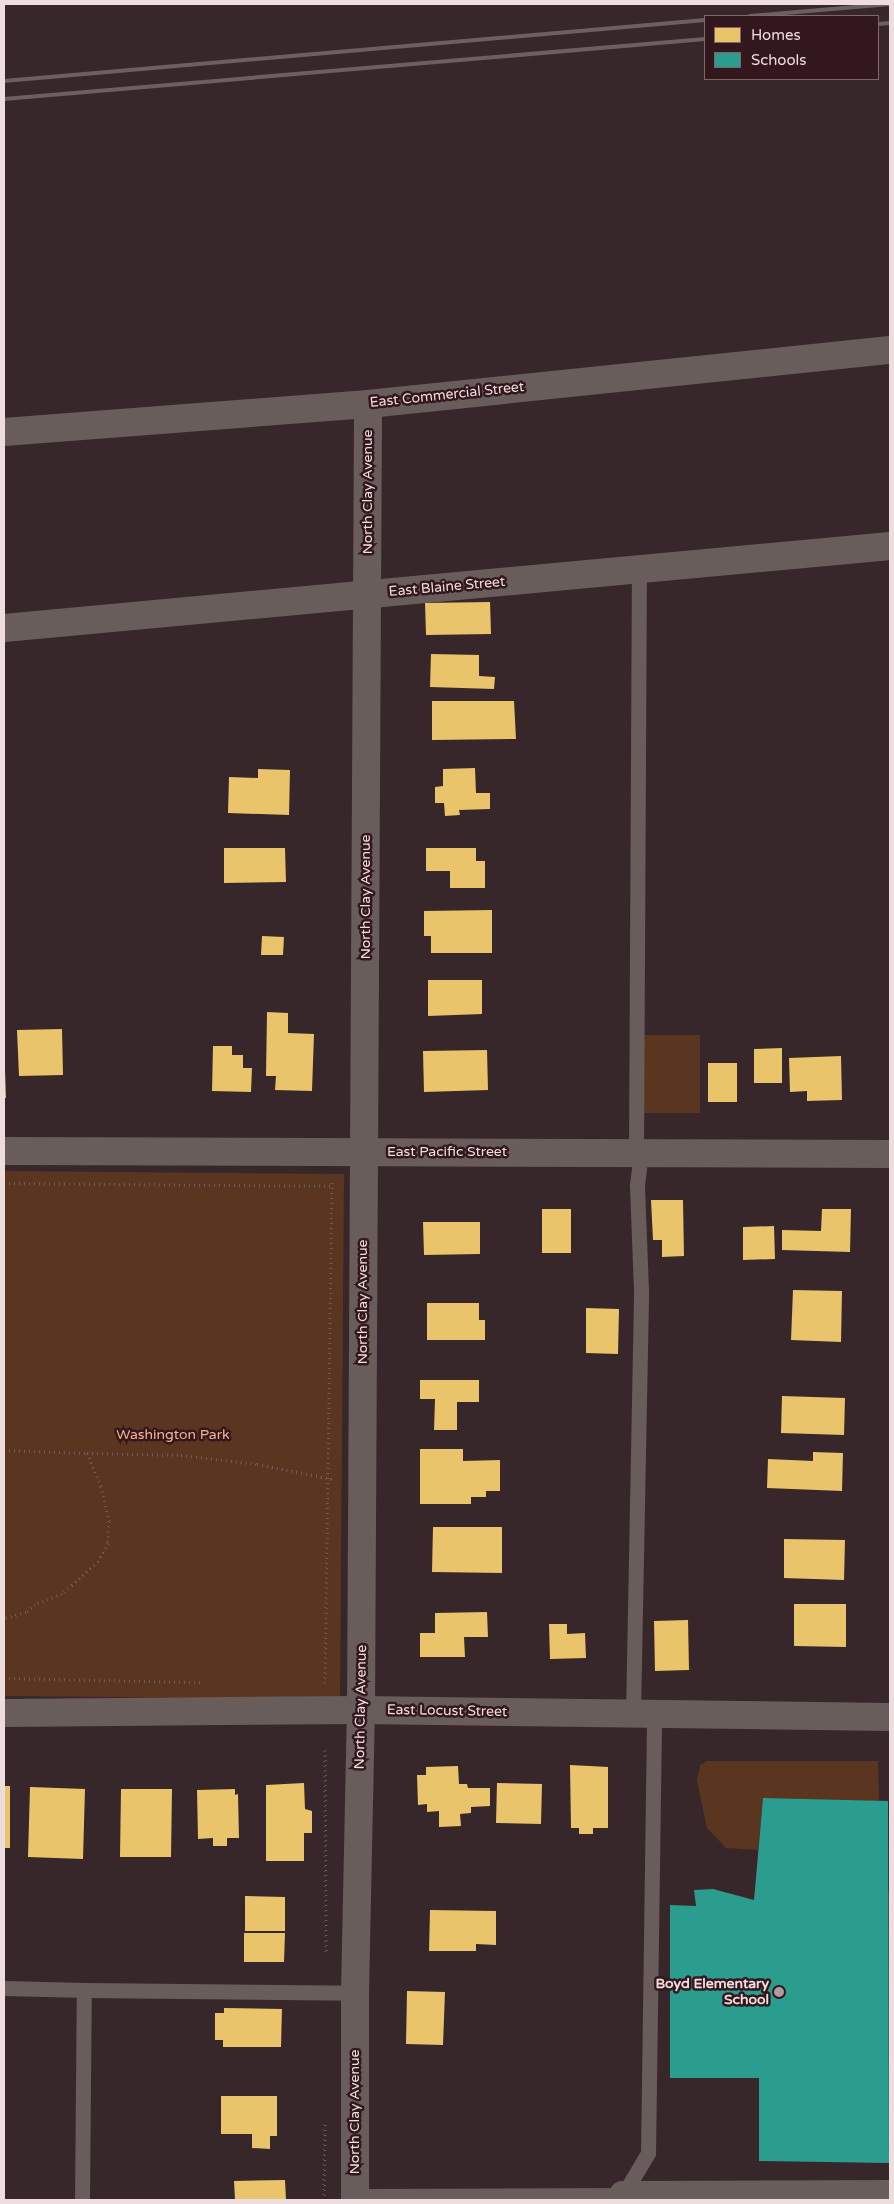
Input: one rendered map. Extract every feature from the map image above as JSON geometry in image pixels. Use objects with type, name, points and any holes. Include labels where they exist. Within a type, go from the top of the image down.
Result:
[{"type":"street","name":"East Commercial Street","points":[[4,432],[368,404],[890,350]]},
{"type":"street","name":"North Clay Avenue","points":[[355,2198],[354,1993],[361,1710],[368,404]]},
{"type":"street","name":"East Blaine Street","points":[[4,628],[890,546]]},
{"type":"street","name":"East Pacific Street","points":[[4,1151],[890,1154]]},
{"type":"street","name":"East Locust Street","points":[[4,1713],[361,1710],[890,1717]]},
{"type":"street","points":[[623,2198],[890,2194]]},
{"type":"lane","points":[[355,2198],[623,2198],[648,2153],[641,1290],[637,1185],[639,569]]},
{"type":"lane","points":[[4,1988],[354,1993]]},
{"type":"lane","points":[[82,2200],[84,1990]]},
{"type":"path","points":[[325,1691],[332,1174]]},
{"type":"path","points":[[4,1182],[338,1186]]},
{"type":"path","points":[[4,1450],[181,1456],[257,1464],[333,1479]]},
{"type":"path","points":[[4,1618],[26,1612],[35,1604],[62,1594],[98,1561],[108,1543],[109,1521],[101,1486],[87,1453]]},
{"type":"path","points":[[4,1678],[208,1682]]},
{"type":"path","points":[[315,1683],[333,1684]]},
{"type":"green space","points":[[644,1035],[700,1035],[700,1113],[644,1113]]},
{"type":"green space","name":"Washington Park","points":[[4,1171],[344,1174],[340,1699],[4,1696]]},
{"type":"green space","points":[[707,1761],[878,1761],[879,1801],[763,1798],[758,1850],[726,1848],[707,1828],[697,1781],[700,1765]]},
{"type":"green space","points":[[888,1893],[890,1893],[890,2122],[889,2122]]},
{"type":"building: Homes","points":[[490,602],[491,634],[426,635],[425,603]]},
{"type":"building: Homes","points":[[431,654],[479,655],[479,676],[495,677],[494,689],[430,687]]},
{"type":"building: Homes","points":[[432,701],[514,701],[516,739],[432,740]]},
{"type":"building: Homes","points":[[475,768],[476,793],[490,793],[490,809],[459,810],[460,815],[445,816],[444,803],[435,803],[435,787],[443,786],[443,769]]},
{"type":"building: Homes","points":[[258,769],[290,770],[289,815],[228,813],[229,777],[258,778]]},
{"type":"building: Homes","points":[[224,848],[285,848],[286,882],[224,883]]},
{"type":"building: Homes","points":[[426,848],[476,848],[476,861],[485,861],[485,888],[450,888],[450,871],[426,871]]},
{"type":"building: Homes","points":[[492,910],[492,953],[431,953],[431,936],[424,936],[424,911]]},
{"type":"building: Homes","points":[[262,936],[284,937],[283,955],[261,955]]},
{"type":"building: Homes","points":[[428,980],[482,980],[482,1014],[428,1016]]},
{"type":"building: Homes","points":[[267,1012],[288,1013],[288,1033],[314,1034],[312,1091],[275,1090],[276,1076],[266,1076]]},
{"type":"building: Homes","points":[[62,1029],[63,1075],[19,1076],[17,1030]]},
{"type":"building: Homes","points":[[213,1046],[232,1046],[232,1055],[243,1055],[243,1068],[252,1068],[251,1092],[212,1091]]},
{"type":"building: Homes","points":[[782,1048],[782,1083],[754,1083],[754,1049]]},
{"type":"building: Homes","points":[[487,1050],[488,1090],[424,1092],[423,1051]]},
{"type":"building: Homes","points":[[841,1056],[842,1100],[807,1101],[807,1091],[790,1092],[789,1058]]},
{"type":"building: Homes","points":[[708,1063],[737,1063],[737,1102],[708,1102]]},
{"type":"building: Homes","points":[[5,1071],[6,1098],[4,1098]]},
{"type":"building: Homes","points":[[651,1200],[683,1200],[684,1256],[662,1257],[662,1240],[653,1240]]},
{"type":"building: Homes","points":[[542,1209],[571,1209],[571,1253],[542,1253]]},
{"type":"building: Homes","points":[[822,1209],[851,1209],[850,1252],[782,1250],[782,1230],[821,1231]]},
{"type":"building: Homes","points":[[423,1222],[480,1222],[480,1254],[424,1255]]},
{"type":"building: Homes","points":[[774,1226],[775,1259],[743,1260],[743,1227]]},
{"type":"building: Homes","points":[[793,1290],[842,1291],[841,1342],[791,1340]]},
{"type":"building: Homes","points":[[427,1303],[479,1303],[479,1320],[485,1320],[485,1340],[427,1340]]},
{"type":"building: Homes","points":[[586,1308],[619,1309],[618,1354],[586,1353]]},
{"type":"building: Homes","points":[[420,1380],[479,1380],[479,1402],[457,1402],[457,1430],[434,1430],[435,1399],[420,1399]]},
{"type":"building: Homes","points":[[782,1396],[845,1398],[844,1435],[781,1433]]},
{"type":"building: Homes","points":[[420,1449],[463,1449],[463,1461],[500,1460],[500,1491],[486,1491],[486,1497],[471,1497],[471,1504],[420,1504]]},
{"type":"building: Homes","points":[[813,1452],[843,1453],[842,1491],[767,1488],[768,1459],[813,1461]]},
{"type":"building: Homes","points":[[433,1527],[502,1527],[502,1573],[432,1572]]},
{"type":"building: Homes","points":[[784,1539],[845,1540],[844,1580],[784,1578]]},
{"type":"building: Homes","points":[[794,1604],[846,1604],[846,1647],[794,1646]]},
{"type":"building: Homes","points":[[487,1612],[488,1637],[464,1637],[465,1657],[420,1657],[420,1633],[435,1633],[435,1613]]},
{"type":"building: Homes","points":[[688,1620],[689,1670],[655,1671],[654,1621]]},
{"type":"building: Homes","points":[[549,1624],[567,1624],[567,1634],[585,1633],[586,1658],[550,1659]]},
{"type":"building: Homes","points":[[570,1765],[608,1767],[608,1828],[593,1828],[593,1834],[579,1834],[579,1828],[571,1828]]},
{"type":"building: Homes","points":[[458,1766],[459,1784],[467,1784],[468,1788],[490,1788],[490,1806],[471,1807],[471,1813],[460,1814],[461,1826],[439,1827],[439,1811],[427,1812],[427,1804],[418,1805],[417,1775],[426,1775],[426,1767]]},
{"type":"building: Homes","points":[[304,1783],[305,1809],[312,1811],[312,1833],[304,1833],[304,1861],[266,1861],[266,1785]]},
{"type":"building: Homes","points":[[497,1783],[542,1784],[541,1824],[496,1823]]},
{"type":"building: Homes","points":[[4,1786],[10,1786],[10,1848],[4,1848]]},
{"type":"building: Homes","points":[[30,1787],[85,1789],[83,1859],[28,1857]]},
{"type":"building: Homes","points":[[121,1789],[172,1789],[171,1857],[120,1857]]},
{"type":"building: Homes","points":[[235,1789],[235,1795],[238,1794],[239,1838],[227,1838],[227,1846],[213,1846],[213,1838],[198,1839],[197,1790]]},
{"type":"building: Homes","points":[[245,1896],[285,1897],[285,1931],[245,1931]]},
{"type":"building: Homes","points":[[430,1910],[496,1911],[496,1945],[476,1944],[476,1951],[429,1951]]},
{"type":"building: Homes","points":[[244,1933],[285,1933],[284,1962],[244,1962]]},
{"type":"building: Homes","points":[[407,1991],[445,1992],[443,2045],[406,2044]]},
{"type":"building: Homes","points":[[224,2008],[282,2009],[281,2047],[223,2047],[223,2040],[215,2040],[215,2013],[224,2013]]},
{"type":"building: Homes","points":[[221,2096],[277,2096],[277,2136],[270,2136],[270,2149],[252,2148],[252,2134],[221,2134]]},
{"type":"building: Homes","points":[[285,2180],[286,2200],[235,2200],[234,2181]]},
{"type":"building: Schools","name":"Boyd Elementary School","points":[[763,1798],[888,1801],[889,2163],[759,2161],[759,2078],[670,2078],[670,1905],[696,1906],[694,1890],[713,1889],[754,1900]]},
{"type":"railway","points":[[762,15],[890,4]]},
{"type":"railway","points":[[4,81],[704,20]]},
{"type":"railway","points":[[879,24],[890,23]]},
{"type":"railway","points":[[4,99],[704,39]]},
{"type":"place","name":"Boyd Elementary School","points":[[779,1992]]}]
